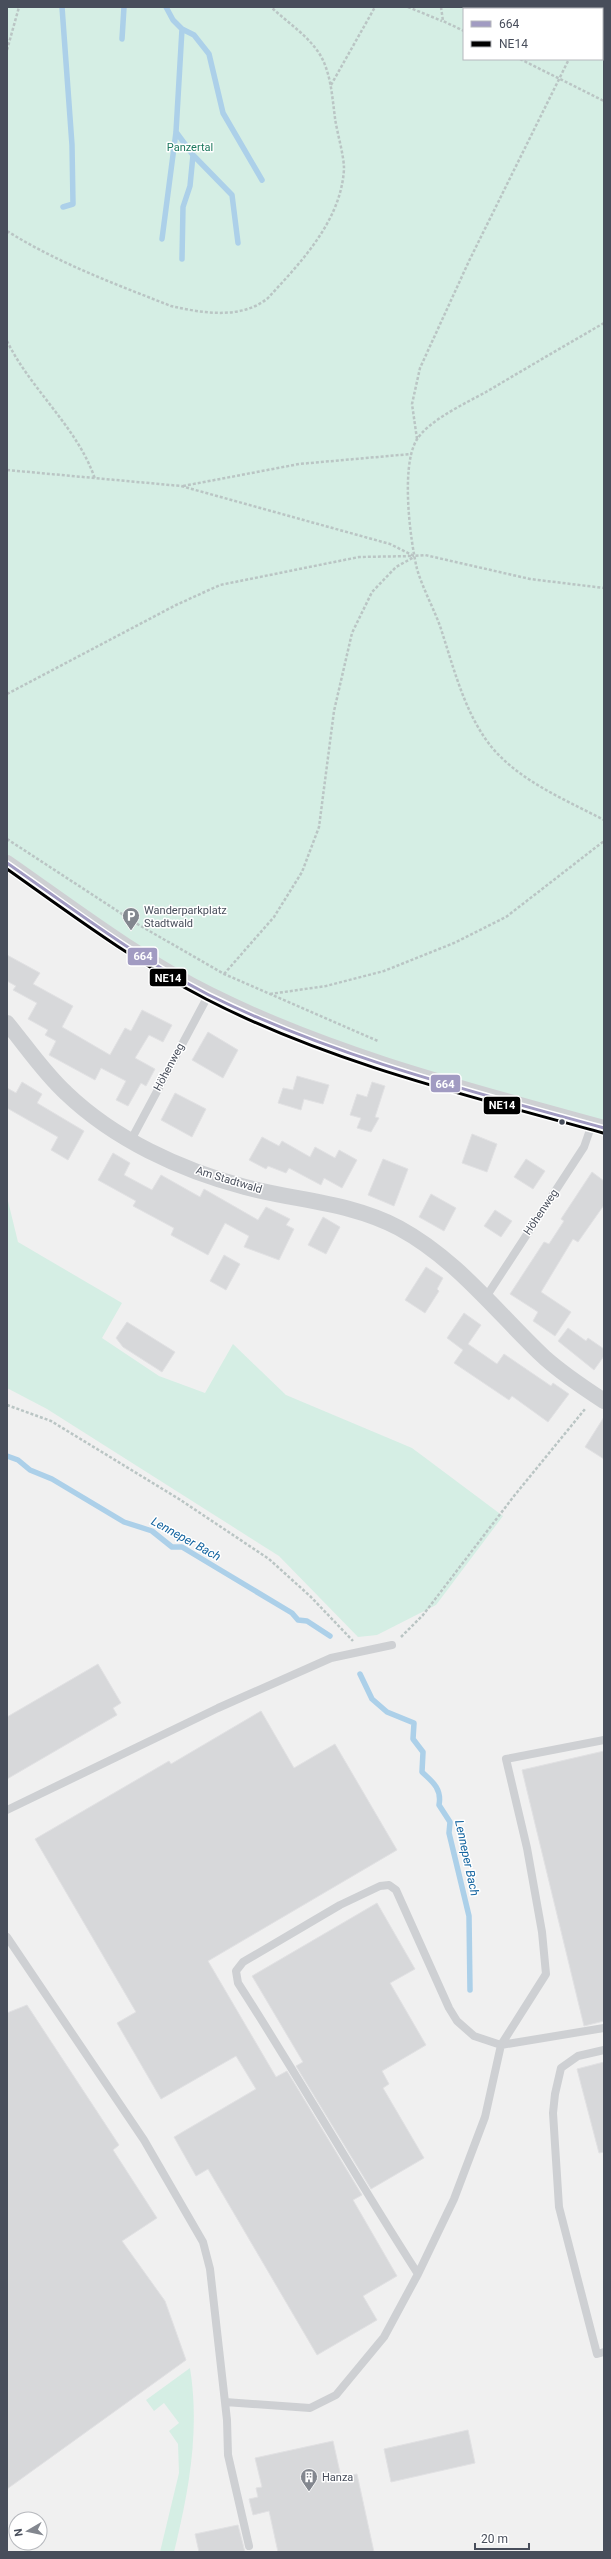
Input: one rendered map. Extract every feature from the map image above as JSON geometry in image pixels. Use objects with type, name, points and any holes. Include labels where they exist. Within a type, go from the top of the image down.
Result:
[{"type":"street","name":"Höhenweg","points":[[7,863],[100,928],[209,994],[282,1028],[362,1059],[598,1126]]},
{"type":"street","name":"Am Stadtwald","points":[[7,1023],[64,1091],[91,1116],[131,1140],[172,1161],[244,1187],[340,1205],[385,1222],[414,1236],[447,1259],[546,1359],[600,1399]]},
{"type":"lane","name":"Höhenweg","points":[[131,1140],[209,994]]},
{"type":"lane","name":"Höhenweg","points":[[486,1297],[598,1126]]},
{"type":"lane","points":[[7,1810],[218,1708],[331,1658],[362,1650],[392,1645]]},
{"type":"lane","points":[[225,2402],[310,2408],[336,2395],[384,2337],[418,2274],[454,2199],[483,2124],[501,2045],[546,1974],[542,1932],[527,1848],[506,1759],[604,1740]]},
{"type":"lane","points":[[418,2274],[372,2202],[294,2071],[238,1983],[236,1970],[243,1962],[340,1905],[380,1886],[388,1885],[396,1890],[457,2021],[474,2036],[501,2045],[604,2028]]},
{"type":"lane","points":[[7,1937],[144,2140],[203,2242],[210,2270],[225,2402],[228,2455],[250,2546]]},
{"type":"lane","points":[[604,2050],[578,2056],[561,2068],[555,2094],[553,2113],[559,2206],[597,2354],[604,2352]]},
{"type":"path","points":[[7,50],[19,7]]},
{"type":"path","points":[[7,231],[34,248],[66,263],[171,306],[189,310],[234,312],[261,303],[314,244],[331,214],[342,188],[344,167],[331,85],[319,54],[304,35],[271,7]]},
{"type":"path","points":[[331,85],[376,7]]},
{"type":"path","points":[[408,7],[463,31]]},
{"type":"path","points":[[441,7],[443,21]]},
{"type":"path","points":[[522,60],[604,101]]},
{"type":"path","points":[[417,440],[412,404],[420,368],[469,261],[569,60]]},
{"type":"path","points":[[604,323],[449,413],[417,440],[411,454],[409,505],[414,556],[423,586],[467,704],[479,728],[494,749],[510,766],[543,788],[604,820]]},
{"type":"path","points":[[7,341],[40,395],[82,449],[95,479]]},
{"type":"path","points":[[181,486],[300,464],[411,454]]},
{"type":"path","points":[[7,470],[181,486],[390,544],[414,556]]},
{"type":"path","points":[[7,694],[176,604],[220,585],[359,556],[425,555],[530,579],[604,588]]},
{"type":"path","points":[[224,974],[274,917],[302,872],[319,826],[334,710],[352,633],[372,592],[396,567],[414,556]]},
{"type":"path","points":[[7,839],[139,924],[224,974],[378,1041]]},
{"type":"path","points":[[269,994],[326,986],[384,971],[454,943],[506,917],[604,841]]},
{"type":"path","points":[[392,1645],[423,1615],[514,1496],[600,1399]]},
{"type":"path","points":[[7,1405],[51,1421],[179,1498],[269,1559],[311,1597],[362,1650]]},
{"type":"green space","name":"Panzertal","points":[[7,7],[604,7],[604,1128],[417,1076],[209,994],[7,863]]},
{"type":"green space","points":[[7,1197],[18,1242],[122,1303],[102,1338],[159,1376],[205,1393],[233,1344],[286,1395],[412,1448],[503,1516],[436,1605],[377,1635],[358,1637],[279,1556],[47,1409],[7,1388]]},
{"type":"green space","points":[[190,2368],[194,2414],[188,2483],[174,2552],[160,2552],[179,2473],[178,2444],[169,2431],[179,2423],[164,2403],[154,2411],[146,2400]]},
{"type":"building","points":[[7,955],[40,973],[33,984],[73,1006],[62,1027],[110,1055],[125,1028],[131,1031],[142,1010],[172,1025],[163,1042],[149,1035],[135,1058],[155,1069],[146,1086],[141,1083],[128,1106],[116,1100],[126,1081],[101,1068],[95,1080],[49,1055],[56,1041],[45,1035],[48,1030],[28,1019],[37,1003],[13,990],[16,986],[7,981]]},
{"type":"building","points":[[208,1032],[238,1050],[223,1078],[192,1060]]},
{"type":"building","points":[[297,1076],[329,1085],[323,1104],[304,1099],[301,1110],[278,1103],[283,1088],[293,1090]]},
{"type":"building","points":[[22,1082],[42,1094],[37,1103],[84,1131],[68,1160],[51,1150],[58,1137],[7,1108],[7,1088],[16,1093]]},
{"type":"building","points":[[372,1082],[385,1086],[375,1117],[379,1118],[371,1132],[357,1128],[361,1118],[350,1115],[357,1094],[367,1097]]},
{"type":"building","points":[[175,1093],[206,1109],[192,1137],[161,1120]]},
{"type":"building","points":[[472,1134],[497,1144],[487,1172],[462,1163]]},
{"type":"building","points":[[262,1137],[279,1146],[282,1141],[310,1157],[315,1147],[335,1158],[339,1150],[357,1160],[342,1188],[324,1178],[321,1185],[289,1168],[286,1173],[268,1166],[266,1169],[249,1160]]},
{"type":"building","points":[[113,1153],[130,1163],[124,1175],[152,1190],[161,1175],[200,1197],[204,1189],[258,1220],[266,1207],[290,1219],[286,1225],[294,1229],[279,1260],[244,1247],[249,1236],[225,1223],[208,1255],[171,1235],[174,1228],[133,1206],[136,1201],[98,1180]]},
{"type":"building","points":[[383,1159],[408,1169],[394,1206],[368,1195]]},
{"type":"building","points":[[526,1159],[545,1171],[533,1189],[514,1177]]},
{"type":"building","points":[[592,1172],[604,1181],[604,1205],[578,1242],[573,1239],[541,1292],[571,1312],[555,1336],[533,1321],[538,1312],[510,1294],[544,1242],[549,1244],[564,1221],[561,1219]]},
{"type":"building","points":[[431,1194],[456,1208],[444,1231],[419,1217]]},
{"type":"building","points":[[495,1210],[512,1221],[501,1237],[484,1226]]},
{"type":"building","points":[[323,1217],[340,1227],[326,1254],[308,1245]]},
{"type":"building","points":[[224,1255],[240,1264],[226,1290],[210,1281]]},
{"type":"building","points":[[426,1267],[443,1278],[437,1289],[439,1291],[425,1313],[405,1300]]},
{"type":"building","points":[[464,1313],[481,1325],[468,1344],[497,1364],[504,1354],[551,1386],[553,1383],[569,1394],[548,1422],[512,1396],[509,1400],[454,1363],[463,1350],[447,1338]]},
{"type":"building","points":[[127,1322],[175,1352],[162,1372],[123,1347],[116,1338]]},
{"type":"building","points":[[568,1328],[586,1341],[588,1338],[604,1349],[604,1356],[594,1370],[558,1341]]},
{"type":"building","points":[[604,1417],[604,1459],[585,1447]]},
{"type":"building","points":[[98,1664],[121,1703],[113,1708],[117,1715],[7,1779],[7,1717]]},
{"type":"building","points":[[261,1711],[294,1768],[335,1744],[397,1850],[208,1961],[276,2077],[287,2071],[362,2195],[353,2200],[397,2276],[363,2296],[377,2320],[317,2355],[208,2169],[196,2176],[174,2137],[256,2089],[236,2056],[161,2099],[117,2023],[136,2012],[35,1839],[169,1761],[171,1764]]},
{"type":"building","points":[[604,1751],[604,2021],[584,2026],[522,1770]]},
{"type":"building","points":[[377,1903],[415,1969],[390,1983],[426,2045],[382,2071],[389,2084],[383,2088],[424,2158],[371,2189],[296,2066],[303,2062],[252,1976]]},
{"type":"building","points":[[27,2005],[119,2145],[113,2150],[157,2218],[122,2241],[165,2301],[186,2360],[7,2489],[7,2013]]},
{"type":"building","points":[[604,2062],[604,2152],[599,2153],[577,2069]]},
{"type":"building","points":[[468,2430],[475,2463],[391,2482],[384,2449]]},
{"type":"building","name":"Hanza","points":[[333,2441],[341,2477],[357,2474],[374,2552],[278,2552],[269,2511],[253,2515],[249,2499],[258,2497],[256,2488],[262,2487],[255,2458]]},
{"type":"building","points":[[238,2525],[245,2552],[199,2552],[195,2534]]},
{"type":"waterway","points":[[62,7],[72,145],[73,204],[63,207]]},
{"type":"waterway","points":[[122,39],[124,7]]},
{"type":"waterway","points":[[166,7],[173,20],[182,29],[194,35],[209,54],[223,113],[262,180]]},
{"type":"waterway","points":[[162,239],[176,132],[182,29]]},
{"type":"waterway","points":[[176,132],[193,155],[232,195],[238,243]]},
{"type":"waterway","points":[[182,259],[183,207],[190,186],[193,155]]},
{"type":"waterway","name":"Lenneper Bach","points":[[7,1456],[18,1460],[30,1470],[52,1479],[124,1522],[152,1531],[172,1547],[182,1547],[292,1613],[298,1620],[307,1621],[330,1636]]},
{"type":"waterway","name":"Lenneper Bach","points":[[360,1674],[372,1699],[387,1712],[414,1723],[413,1739],[423,1752],[422,1772],[436,1786],[440,1799],[439,1805],[450,1822],[449,1833],[469,1916],[470,1990]]},
{"type":"transit line","name":"664","points":[[7,863],[156,965],[182,981],[256,1017],[305,1037],[403,1071],[604,1128]]},
{"type":"transit line","name":"NE14","points":[[7,869],[80,921],[154,970],[206,999],[253,1022],[351,1060],[401,1076],[603,1133]]},
{"type":"place","name":"Wanderparkplatz Stadtwald","points":[[131,931]]},
{"type":"place","name":"Hanza","points":[[309,2492]]}]
